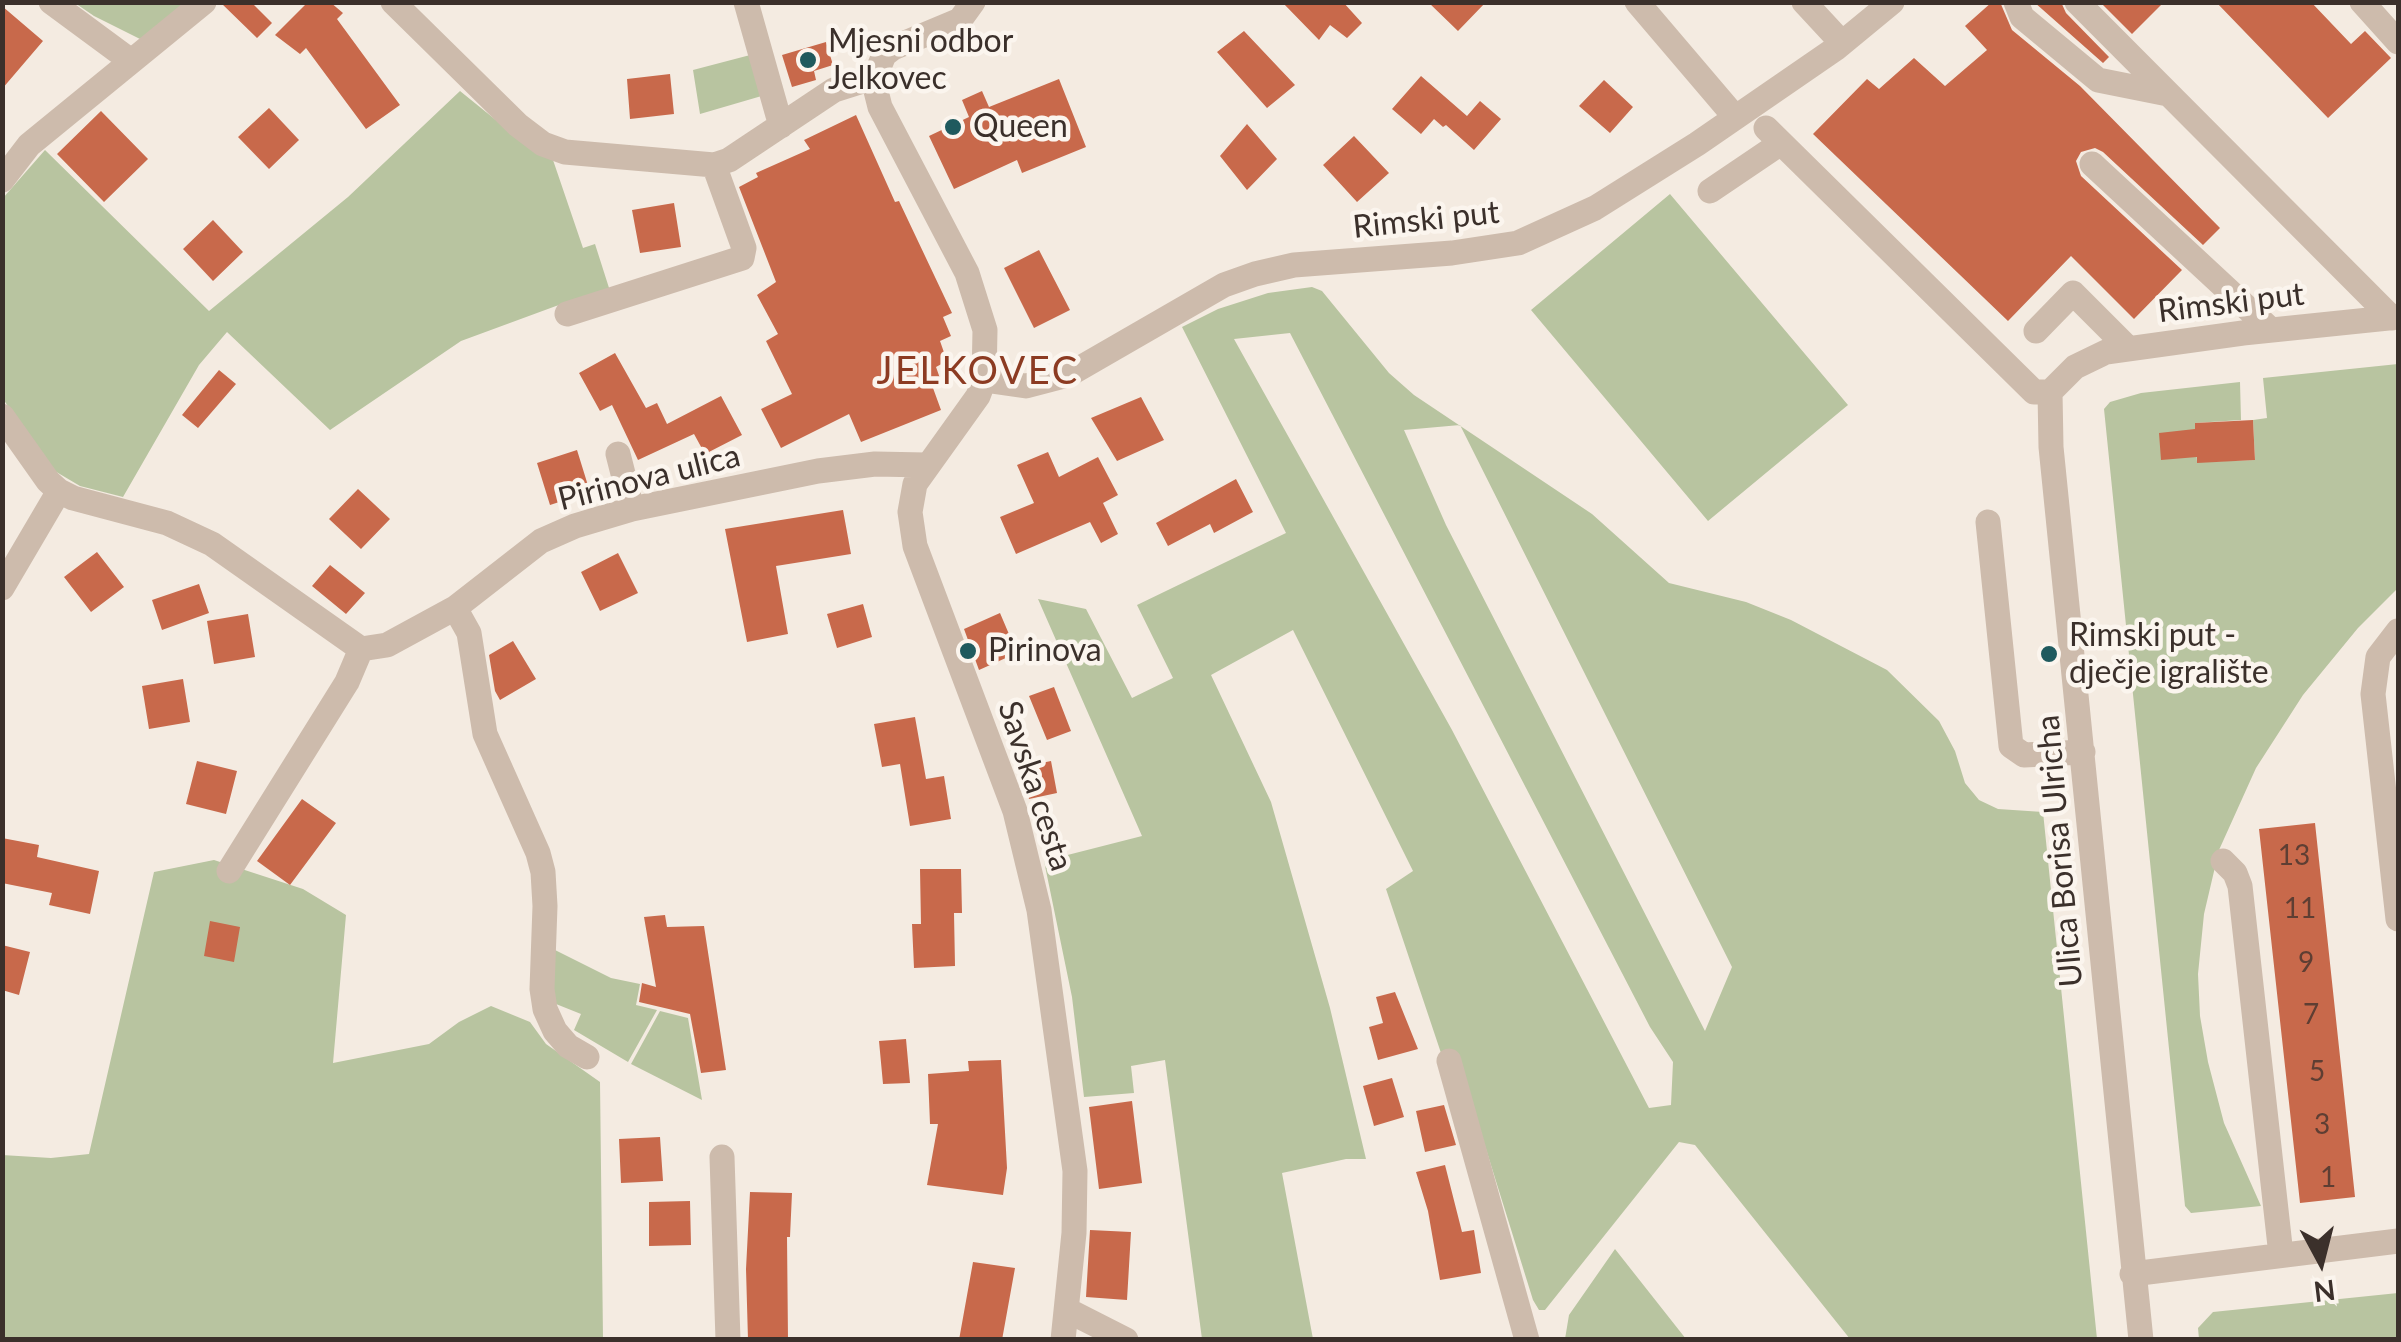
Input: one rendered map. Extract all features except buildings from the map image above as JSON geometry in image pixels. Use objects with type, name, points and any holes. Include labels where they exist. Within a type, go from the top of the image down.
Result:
[{"type":"street","points":[[50,2],[131,61]]},
{"type":"street","points":[[2,180],[30,145],[204,2]]},
{"type":"street","points":[[393,2],[470,80],[543,144],[565,152],[714,165],[729,160],[834,90],[875,77],[878,65],[894,48],[960,20],[973,2]]},
{"type":"street","points":[[746,2],[781,126]]},
{"type":"street","points":[[1637,2],[1736,117]]},
{"type":"street","points":[[1804,2],[1842,44]]},
{"type":"street","name":"Rimski put","points":[[984,380],[1026,386],[1068,375],[1212,292],[1255,274],[1294,265],[1452,254],[1518,243],[1595,208],[1842,44],[1892,2]]},
{"type":"street","points":[[2016,2],[2022,17],[2098,80],[2168,94]]},
{"type":"street","points":[[2077,2],[2395,317]]},
{"type":"street","points":[[2362,2],[2398,42]]},
{"type":"street","name":"Savska cesta","points":[[875,77],[880,108],[974,292],[985,330],[984,380],[966,416],[915,484],[910,512],[915,546],[1010,796],[1039,910],[1075,1170],[1074,1233],[1063,1340]]},
{"type":"street","points":[[1710,190],[1773,136],[2034,392],[2050,392]]},
{"type":"street","points":[[2092,164],[2271,330]]},
{"type":"street","points":[[567,314],[742,258],[744,248],[714,165]]},
{"type":"street","points":[[2036,331],[2074,293],[2128,348]]},
{"type":"street","name":"Rimski put","points":[[2050,392],[2075,367],[2106,352],[2395,317]]},
{"type":"street","name":"Ulica Borisa Ulricha","points":[[2050,392],[2050,447],[2141,1340]]},
{"type":"street","points":[[2,416],[59,491],[168,523],[212,544],[361,650],[347,682],[229,871]]},
{"type":"street","points":[[618,454],[632,509]]},
{"type":"street","name":"Pirinova ulica","points":[[361,650],[398,640],[456,608],[541,541],[575,526],[632,509],[818,471],[875,464],[926,465]]},
{"type":"street","points":[[2,588],[59,491]]},
{"type":"street","points":[[1988,522],[2011,746],[2024,755],[2083,752]]},
{"type":"street","points":[[456,608],[469,633],[485,734],[538,852],[543,872],[545,1008],[555,1031],[568,1046],[587,1058]]},
{"type":"street","points":[[2398,631],[2378,657],[2373,694],[2398,919]]},
{"type":"street","points":[[2223,861],[2235,873],[2240,886],[2282,1255]]},
{"type":"street","points":[[1449,1061],[1527,1340]]},
{"type":"street","points":[[722,1157],[728,1340]]},
{"type":"street","points":[[2132,1274],[2398,1240]]},
{"type":"street","points":[[1067,1310],[1126,1340]]},
{"type":"green space","points":[[75,3],[194,3],[142,40]]},
{"type":"green space","points":[[754,54],[765,95],[700,114],[693,70]]},
{"type":"green space","points":[[460,91],[528,146],[553,160],[583,248],[595,244],[610,291],[461,341],[330,430],[227,332],[199,365],[123,497],[80,486],[53,470],[3,399],[3,198],[45,150],[209,311],[348,197]]},
{"type":"green space","points":[[1670,194],[1848,405],[1708,521],[1531,310]]},
{"type":"green space","points":[[1312,287],[1322,291],[1389,373],[1459,425],[1404,430],[1446,525],[1705,1031],[1732,967],[1461,426],[1592,514],[1669,583],[1746,602],[1791,620],[1887,670],[1939,721],[1955,751],[1965,783],[1979,800],[1998,809],[2043,812],[2097,1339],[1850,1339],[1695,1145],[1679,1142],[1545,1310],[1539,1310],[1457,1056],[1442,1056],[1386,889],[1413,871],[1293,630],[1211,675],[1271,802],[1330,1008],[1366,1159],[1346,1159],[1282,1173],[1313,1339],[1202,1339],[1165,1060],[1131,1066],[1134,1093],[1084,1097],[1072,997],[1044,861],[1142,836],[1038,599],[1086,609],[1132,698],[1173,678],[1137,605],[1286,533],[1182,327],[1218,309],[1268,293]],"holes":[[[1290,333],[1650,1027],[1673,1062],[1671,1105],[1649,1108],[1452,730],[1234,339]]]},
{"type":"green space","points":[[2398,364],[2398,588],[2358,628],[2303,695],[2256,768],[2219,850],[2204,914],[2198,974],[2208,1062],[2224,1123],[2261,1206],[2191,1213],[2185,1206],[2104,409],[2110,402],[2141,393],[2240,382],[2241,420],[2195,423],[2197,462],[2255,460],[2253,420],[2267,418],[2263,378]]},
{"type":"green space","points":[[214,860],[303,889],[346,915],[333,1063],[429,1044],[459,1022],[491,1006],[530,1022],[546,1044],[600,1082],[603,1339],[3,1339],[2,1155],[51,1158],[89,1154],[154,872]]},
{"type":"green space","points":[[553,949],[611,978],[640,984],[636,1005],[657,1010],[628,1062],[574,1030],[581,1014],[551,1002]]},
{"type":"green space","points":[[660,1011],[688,1018],[702,1100],[631,1064]]},
{"type":"green space","points":[[1615,1249],[1686,1339],[1565,1339],[1569,1315]]},
{"type":"green space","points":[[2398,1293],[2398,1339],[2199,1339],[2198,1328],[2213,1312]]},
{"type":"place","name":"Mjesni odbor Jelkovec","points":[[808,60]]},
{"type":"place","name":"Queen","points":[[953,127]]},
{"type":"place","name":"Pirinova","points":[[968,651]]},
{"type":"place","name":"Rimski put - dječje igralište","points":[[2049,654]]},
{"type":"district","name":"JELKOVEC","points":[[978,372]]}]
